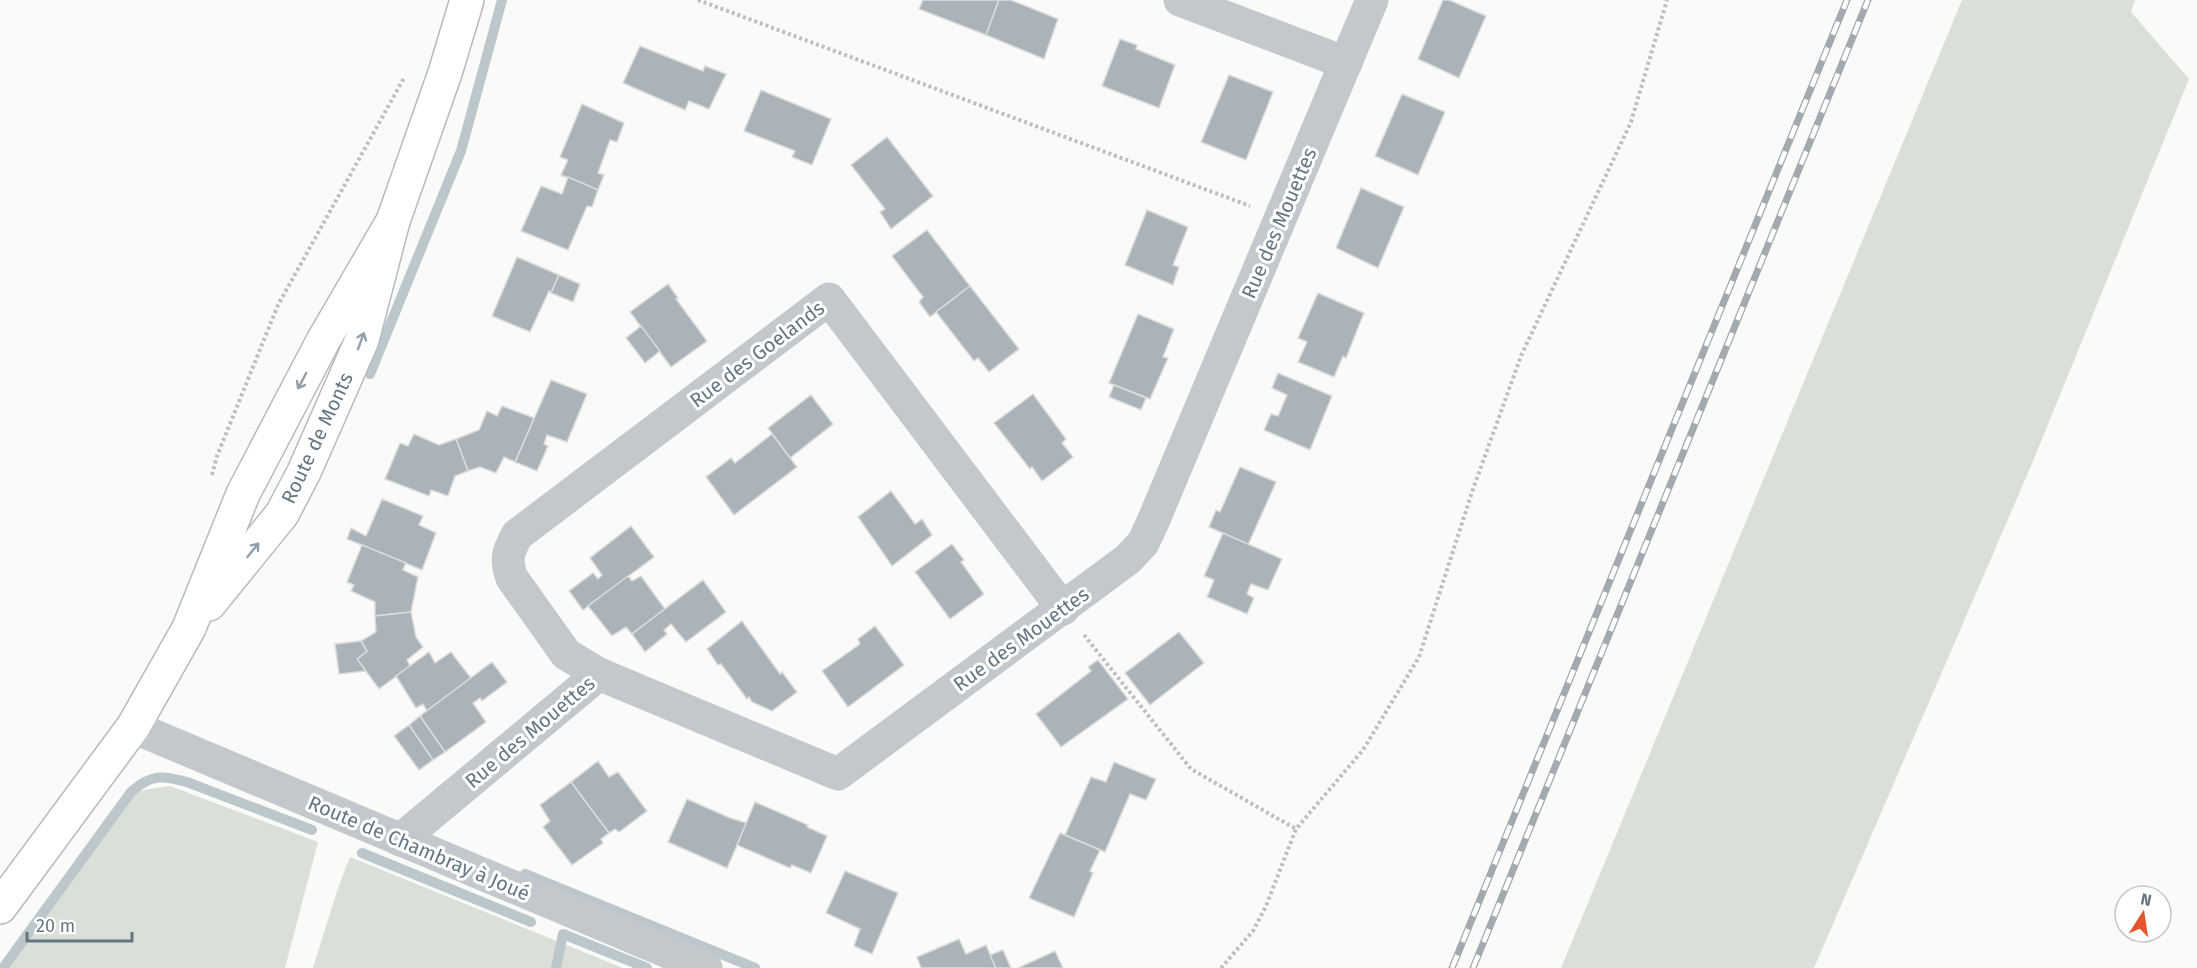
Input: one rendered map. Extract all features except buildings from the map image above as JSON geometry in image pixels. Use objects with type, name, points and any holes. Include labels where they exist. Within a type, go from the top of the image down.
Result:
[{"type":"main road","name":"Route de Monts","points":[[189,628],[282,514],[304,472],[362,340],[393,221],[468,0]]},
{"type":"main road","name":"Route de Monts","points":[[0,907],[133,727],[189,628],[243,494],[323,341],[393,221]]},
{"type":"street","points":[[1180,0],[1346,63]]},
{"type":"street","name":"Rue des Mouettes","points":[[400,840],[599,674],[838,774],[1128,559],[1143,543],[1372,0]]},
{"type":"street","name":"Rue des Goelands","points":[[599,674],[566,654],[512,578],[507,564],[510,549],[517,535],[829,299],[1063,609]]},
{"type":"street","name":"Route de Chambray à Joué","points":[[133,727],[706,968]]},
{"type":"path","points":[[698,0],[1281,217]]},
{"type":"path","points":[[1221,968],[1253,931],[1266,906],[1296,829],[1363,750],[1419,657],[1472,492],[1521,356],[1630,122],[1667,0]]},
{"type":"path","points":[[217,456],[278,305],[408,72]]},
{"type":"path","points":[[1063,609],[1191,769],[1296,829]]},
{"type":"shaded area","points":[[1962,0],[2135,0],[2131,12],[2189,79],[2031,466],[1814,968],[1561,968]]},
{"type":"shaded area","points":[[170,786],[318,842],[285,968],[3,968],[131,792]]},
{"type":"shaded area","points":[[350,857],[623,968],[313,968]]},
{"type":"waterway","points":[[370,374],[461,151],[502,0]]},
{"type":"waterway","points":[[3,968],[131,792],[151,779],[164,777],[187,782],[312,830]]},
{"type":"waterway","points":[[362,853],[531,922]]},
{"type":"waterway","points":[[525,874],[755,968]]},
{"type":"waterway","points":[[556,968],[563,934],[647,968]]},
{"type":"railway","points":[[1452,968],[1847,0]]},
{"type":"railway","points":[[1473,968],[1868,0]]}]
